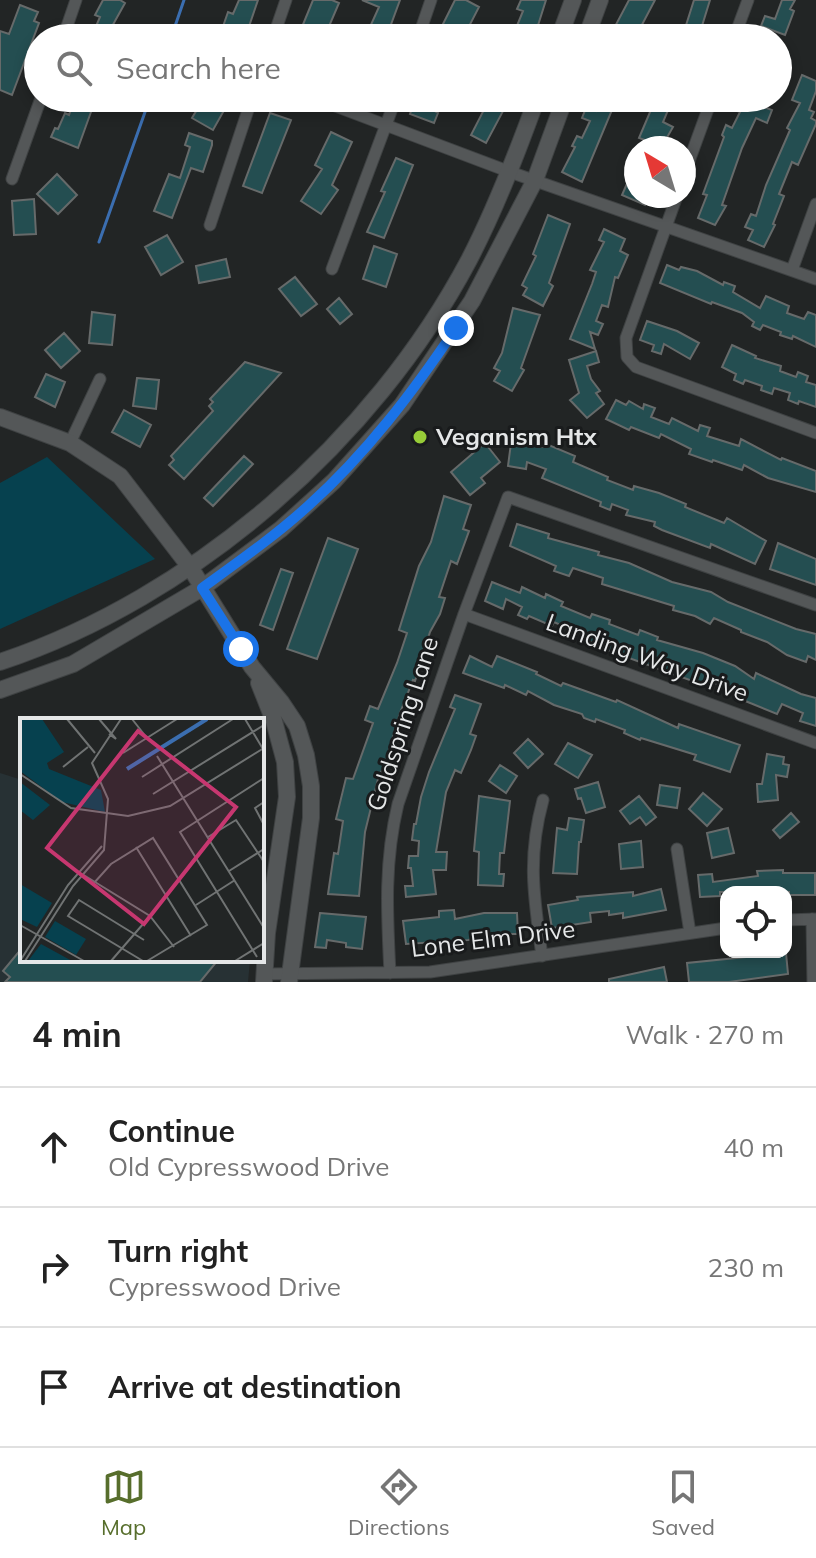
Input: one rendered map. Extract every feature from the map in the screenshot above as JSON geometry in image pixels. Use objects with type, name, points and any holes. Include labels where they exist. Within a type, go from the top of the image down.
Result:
[{"type":"main road","points":[[564,24],[573,0]]},
{"type":"main road","points":[[591,24],[600,0]]},
{"type":"main road","points":[[18,684],[6,660],[101,620],[190,567],[282,496],[378,394],[431,322],[469,260],[510,172],[532,112]]},
{"type":"main road","points":[[0,690],[73,664],[202,588],[308,506],[343,471],[398,409],[472,301],[535,180],[560,112]]},
{"type":"main road","points":[[378,394],[398,409]]},
{"type":"main road","points":[[0,417],[70,443],[120,476],[190,567],[252,667],[297,726],[311,786],[311,818],[289,978]]},
{"type":"main road","points":[[252,667],[274,721],[285,762],[287,797],[264,978]]},
{"type":"main road","points":[[272,899],[299,900]]},
{"type":"street","points":[[68,24],[76,0]]},
{"type":"street","points":[[278,24],[286,0]]},
{"type":"street","points":[[423,24],[431,0]]},
{"type":"street","points":[[739,24],[748,0]]},
{"type":"street","points":[[12,179],[36,112]]},
{"type":"street","points":[[210,225],[247,112]]},
{"type":"street","points":[[353,112],[510,172],[816,279]]},
{"type":"street","points":[[332,269],[391,112]]},
{"type":"street","points":[[696,142],[707,112]]},
{"type":"street","points":[[792,270],[816,204]]},
{"type":"street","points":[[672,208],[626,338],[627,357],[636,367],[816,433]]},
{"type":"street","points":[[70,443],[100,379]]},
{"type":"street","name":"Goldspring Lane","points":[[390,973],[386,877],[391,834],[406,775],[508,497],[816,605]]},
{"type":"street","name":"Landing Way Drive","points":[[464,614],[816,743]]},
{"type":"street","points":[[542,956],[531,867],[533,842],[543,800]]},
{"type":"street","points":[[677,849],[690,933]]},
{"type":"street","points":[[792,920],[814,919],[813,982]]},
{"type":"street","name":"Lone Elm Drive","points":[[264,978],[430,972],[720,929]]},
{"type":"shaded area","points":[[47,457],[155,559],[0,629],[0,483]]},
{"type":"shaded area","points":[[0,773],[20,779],[20,962],[250,962],[248,982],[0,982]]},
{"type":"building","points":[[103,0],[125,3],[113,24],[97,24],[100,17],[95,15]]},
{"type":"building","points":[[239,0],[258,0],[250,24],[224,24],[228,12],[233,14]]},
{"type":"building","points":[[313,0],[339,3],[330,24],[303,24]]},
{"type":"building","points":[[362,0],[400,0],[391,24],[371,24],[379,7]]},
{"type":"building","points":[[455,0],[466,0],[479,7],[470,24],[443,24]]},
{"type":"building","points":[[521,0],[546,0],[538,24],[518,24],[523,11],[517,9]]},
{"type":"building","points":[[629,0],[655,0],[642,24],[616,24]]},
{"type":"building","points":[[694,0],[710,0],[703,24],[686,24]]},
{"type":"building","points":[[782,0],[795,0],[790,9],[794,11],[789,24],[762,24],[765,16],[775,19]]},
{"type":"building","points":[[20,5],[38,12],[34,21],[39,24],[24,24],[24,63],[12,95],[0,90],[0,31],[9,34]]},
{"type":"building","points":[[802,75],[816,81],[809,110],[814,112],[811,118],[816,124],[798,165],[792,162],[779,194],[784,196],[775,225],[764,247],[748,240],[753,230],[745,227],[751,214],[756,216],[790,130],[787,128],[800,103],[792,100]]},
{"type":"building","points":[[70,112],[91,112],[78,148],[51,137],[65,113],[69,115]]},
{"type":"building","points":[[196,112],[223,112],[213,130],[192,118]]},
{"type":"building","points":[[411,112],[438,113],[434,123]]},
{"type":"building","points":[[483,112],[503,112],[486,143],[471,135]]},
{"type":"building","points":[[584,112],[611,112],[582,182],[562,172],[577,136],[582,138],[590,121],[582,118]]},
{"type":"building","points":[[650,112],[667,112],[663,122],[673,127],[668,136],[640,136]]},
{"type":"building","points":[[740,112],[771,112],[767,123],[756,118],[722,205],[726,206],[715,225],[698,218],[707,195],[703,194],[724,137],[722,135],[726,125],[732,128]]},
{"type":"building","points":[[270,113],[291,120],[262,193],[243,186]]},
{"type":"building","points":[[331,132],[352,142],[332,185],[338,190],[321,214],[301,201],[322,169],[315,165]]},
{"type":"building","points":[[189,133],[212,141],[212,145],[203,172],[191,168],[172,218],[154,211],[169,174],[180,178],[190,147],[185,145]]},
{"type":"building","points":[[396,158],[413,165],[384,238],[367,232]]},
{"type":"building","points":[[57,174],[77,195],[58,214],[37,194]]},
{"type":"building","points":[[34,199],[36,234],[14,235],[12,201]]},
{"type":"building","points":[[548,215],[570,224],[549,283],[553,286],[543,306],[523,295],[527,288],[522,285],[536,256],[533,254]]},
{"type":"building","points":[[604,229],[625,239],[620,251],[628,255],[618,278],[615,277],[608,307],[602,305],[596,321],[603,324],[598,335],[590,332],[595,349],[570,339],[596,272],[590,270],[604,242],[599,240]]},
{"type":"building","points":[[167,235],[183,262],[161,275],[145,247]]},
{"type":"building","points":[[374,246],[397,254],[386,287],[363,279]]},
{"type":"building","points":[[226,259],[230,277],[199,283],[196,266]]},
{"type":"building","points":[[667,265],[679,270],[681,267],[697,271],[723,285],[724,282],[735,286],[733,292],[760,308],[766,296],[789,306],[787,313],[804,319],[808,312],[816,315],[816,347],[793,336],[792,339],[780,335],[781,332],[763,325],[760,330],[752,326],[754,322],[742,313],[660,283]]},
{"type":"building","points":[[295,277],[317,304],[301,316],[279,289]]},
{"type":"building","points":[[339,298],[352,314],[340,324],[327,309]]},
{"type":"building","points":[[513,308],[540,315],[521,368],[524,370],[512,391],[494,381],[500,371],[494,368],[502,353]]},
{"type":"building","points":[[92,312],[115,315],[112,345],[89,343]]},
{"type":"building","points":[[647,321],[677,331],[699,343],[690,359],[664,344],[661,354],[652,351],[654,345],[640,340]]},
{"type":"building","points":[[64,333],[80,351],[61,368],[45,350]]},
{"type":"building","points":[[732,345],[755,358],[781,366],[780,371],[796,377],[798,372],[808,376],[806,382],[816,385],[816,407],[788,400],[790,393],[774,388],[772,394],[761,390],[762,386],[734,380],[736,374],[722,367]]},
{"type":"building","points":[[596,351],[599,362],[587,366],[591,379],[600,391],[596,393],[604,404],[587,418],[570,400],[579,393],[569,360]]},
{"type":"building","points":[[245,362],[281,373],[184,479],[169,465],[174,460],[171,456],[213,411],[209,406],[213,402],[210,399]]},
{"type":"building","points":[[46,374],[65,382],[55,407],[35,397]]},
{"type":"building","points":[[137,378],[159,380],[156,409],[133,406]]},
{"type":"building","points":[[616,400],[626,405],[629,401],[643,409],[644,404],[655,408],[651,417],[669,424],[672,418],[698,431],[700,425],[710,428],[707,436],[739,446],[741,439],[781,460],[816,471],[816,492],[768,478],[744,465],[742,470],[689,454],[691,449],[661,434],[659,438],[631,427],[629,430],[606,419]]},
{"type":"building","points":[[124,410],[151,425],[140,447],[112,432]]},
{"type":"building","points":[[485,443],[500,462],[481,478],[485,483],[470,495],[451,472]]},
{"type":"building","points":[[511,443],[543,447],[544,443],[575,456],[573,462],[608,477],[607,480],[633,490],[634,486],[659,493],[724,523],[727,518],[766,541],[755,564],[711,544],[710,548],[662,530],[654,526],[655,522],[626,515],[628,510],[612,504],[610,510],[600,506],[601,502],[542,478],[546,469],[527,462],[526,469],[508,466]]},
{"type":"building","points":[[244,456],[253,464],[213,506],[204,498]]},
{"type":"building","points":[[444,496],[471,505],[463,529],[469,531],[457,564],[451,561],[439,597],[445,598],[440,614],[430,632],[378,779],[365,832],[359,896],[328,894],[334,853],[338,854],[343,821],[336,819],[346,778],[353,779],[373,723],[365,720],[370,706],[378,709],[397,663],[407,633],[399,630]]},
{"type":"building","points":[[517,524],[549,534],[548,538],[629,563],[672,582],[711,592],[728,602],[816,634],[816,660],[808,656],[806,662],[787,655],[767,642],[714,618],[710,624],[673,610],[674,606],[602,584],[603,578],[573,568],[569,576],[554,571],[556,566],[510,546]]},
{"type":"building","points":[[328,538],[358,549],[317,659],[287,649]]},
{"type":"building","points":[[778,543],[816,559],[816,585],[770,569]]},
{"type":"building","points":[[281,569],[293,573],[273,630],[260,625]]},
{"type":"building","points":[[492,582],[520,593],[522,587],[545,598],[546,594],[563,602],[561,606],[590,618],[592,614],[610,620],[609,624],[638,635],[640,630],[658,637],[657,640],[735,666],[754,679],[756,673],[816,698],[816,726],[800,721],[803,713],[782,704],[777,714],[738,698],[712,681],[709,687],[604,649],[583,639],[584,635],[554,622],[552,626],[529,616],[527,619],[518,615],[522,607],[506,599],[503,609],[485,601]]},
{"type":"building","points":[[470,656],[492,667],[497,656],[537,672],[561,686],[563,683],[617,700],[678,728],[679,724],[740,745],[730,772],[694,760],[696,755],[640,740],[624,733],[625,730],[596,719],[595,722],[584,718],[582,714],[554,705],[528,691],[526,695],[505,685],[504,688],[463,673]]},
{"type":"building","points":[[455,695],[481,704],[470,734],[476,736],[471,750],[461,773],[455,770],[446,792],[436,852],[447,852],[446,870],[433,870],[436,894],[406,897],[405,886],[413,886],[411,868],[408,868],[409,856],[418,856],[419,841],[412,840],[414,824],[429,772],[455,709],[450,707]]},
{"type":"building","points":[[528,739],[543,754],[528,768],[514,753]]},
{"type":"building","points":[[568,743],[592,755],[578,778],[555,764]]},
{"type":"building","points":[[767,754],[784,757],[783,764],[789,765],[787,777],[776,775],[778,800],[758,802],[757,784],[762,784]]},
{"type":"building","points":[[500,765],[517,776],[506,793],[489,781]]},
{"type":"building","points":[[598,782],[605,807],[586,813],[575,789]]},
{"type":"building","points":[[660,785],[680,788],[677,808],[657,805]]},
{"type":"building","points":[[703,793],[722,809],[707,826],[689,809]]},
{"type":"building","points":[[479,796],[510,801],[504,853],[500,853],[499,874],[504,874],[503,886],[478,885],[479,852],[474,851]]},
{"type":"building","points":[[639,796],[656,817],[646,825],[640,817],[630,824],[620,811]]},
{"type":"building","points":[[791,813],[799,822],[780,838],[773,830]]},
{"type":"building","points":[[569,818],[584,820],[577,874],[553,873],[557,828],[567,830]]},
{"type":"building","points":[[728,828],[734,853],[712,858],[707,833]]},
{"type":"building","points":[[641,841],[643,867],[621,869],[619,844]]},
{"type":"building","points":[[757,871],[815,873],[815,895],[792,895],[792,886],[720,886],[720,896],[700,897],[698,875],[712,874],[713,882],[758,876]]},
{"type":"building","points":[[661,889],[666,910],[623,918],[623,913],[590,913],[591,922],[552,928],[548,905],[578,900],[577,897],[633,892],[633,896]]},
{"type":"building","points":[[454,910],[455,919],[484,913],[517,913],[518,934],[406,944],[403,921],[439,917],[439,911]]},
{"type":"building","points":[[320,913],[366,917],[362,949],[327,940],[326,948],[315,947]]},
{"type":"building","points":[[20,950],[20,962],[216,962],[200,982],[5,982],[10,977],[3,971]]},
{"type":"building","points":[[736,958],[786,958],[788,974],[729,982],[689,982],[687,963]]},
{"type":"building","points":[[664,967],[667,982],[609,982],[609,979]]},
{"type":"waterway","points":[[176,24],[184,0]]},
{"type":"waterway","points":[[99,242],[145,112]]},
{"type":"place","name":"Veganism Htx","points":[[420,437]]},
{"type":"route","points":[[241,649],[202,588],[281,529],[334,481],[402,405],[456,328]]}]
